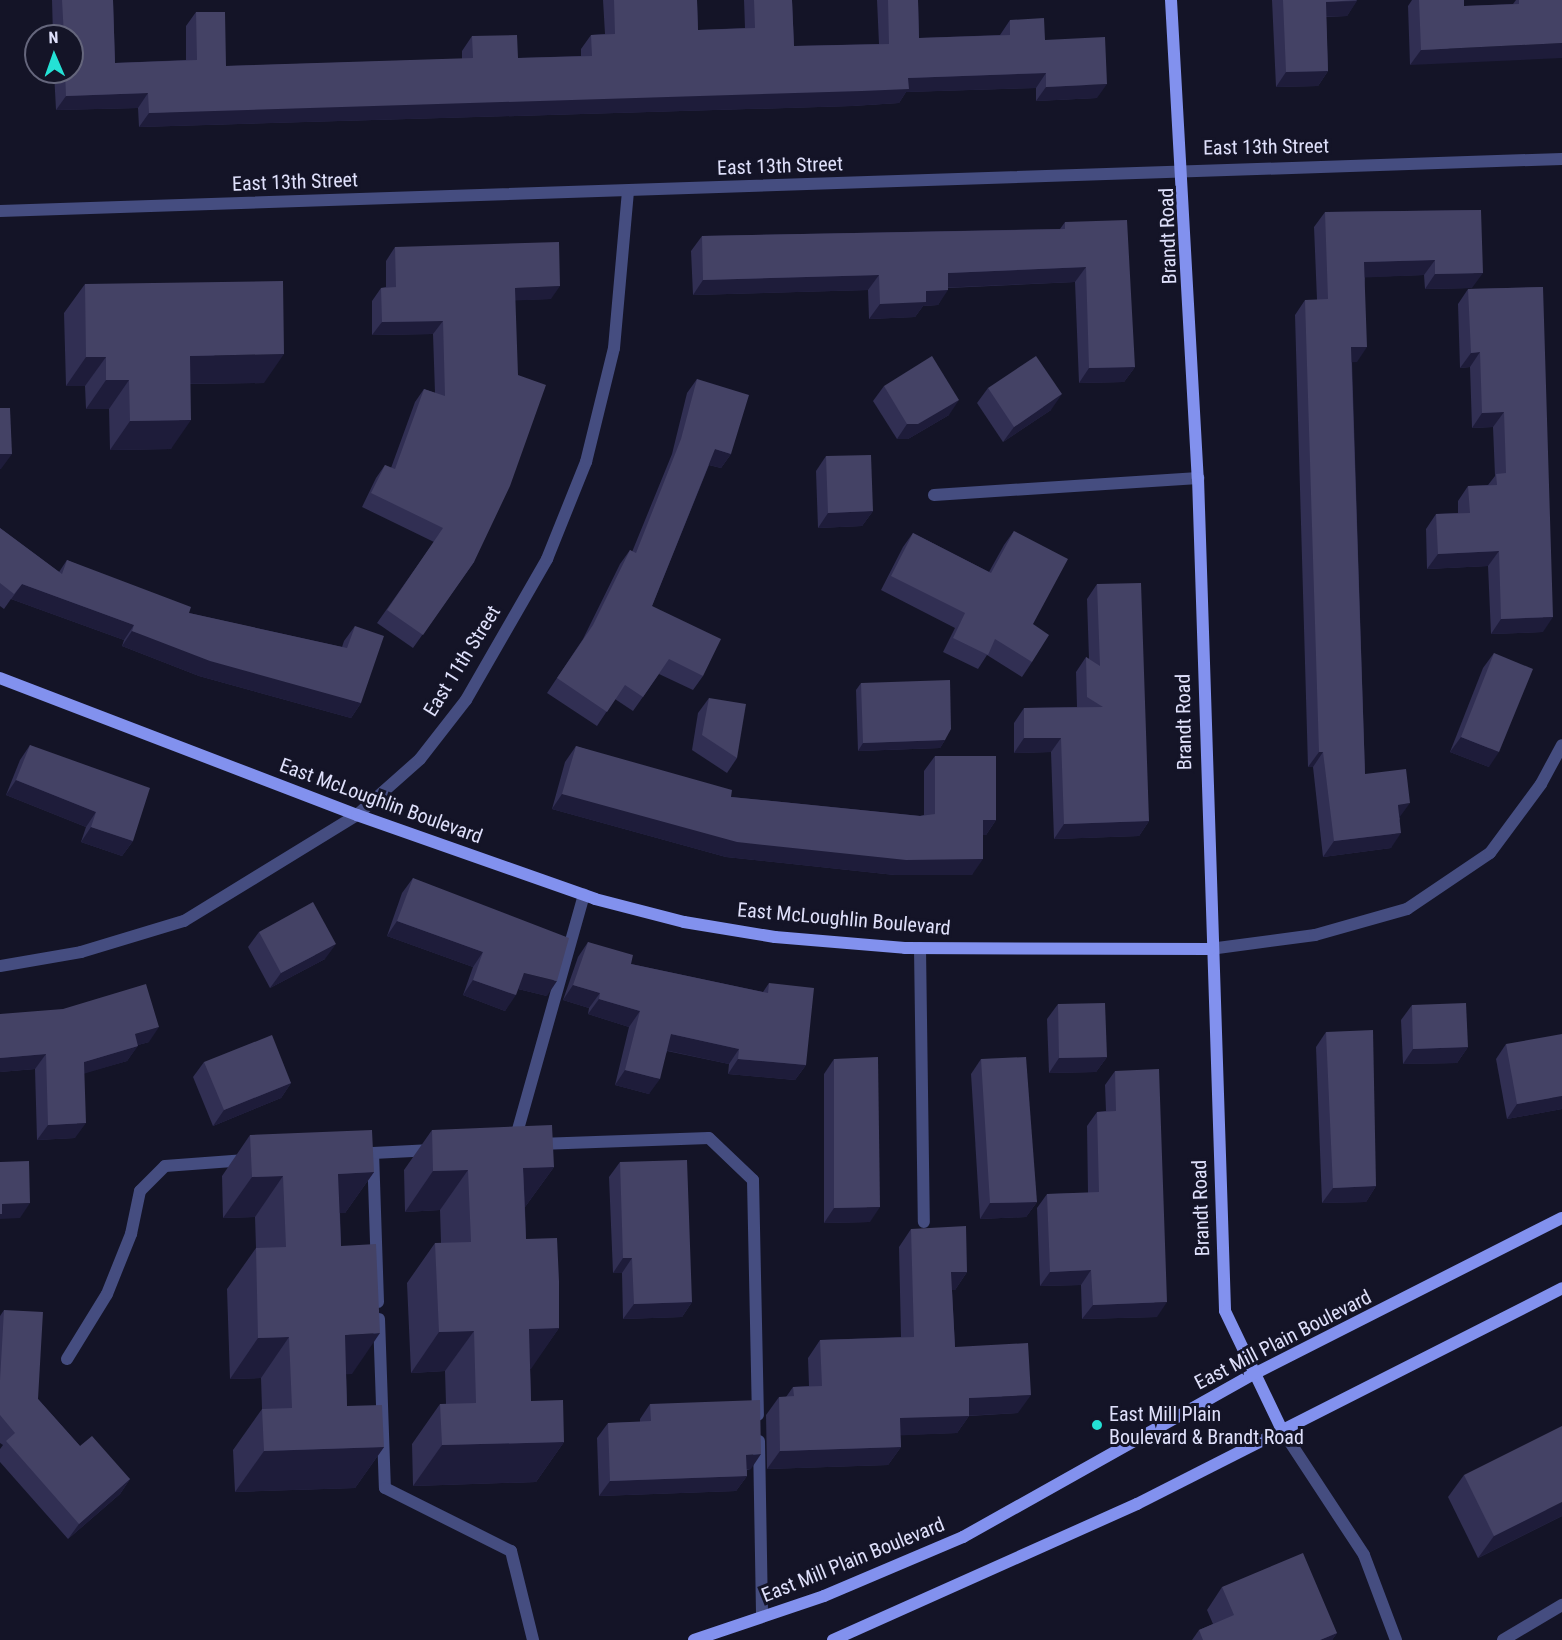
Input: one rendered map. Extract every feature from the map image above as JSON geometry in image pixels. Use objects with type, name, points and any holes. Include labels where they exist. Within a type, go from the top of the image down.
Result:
[{"type":"street","name":"Brandt Road","points":[[1171,0],[1184,168],[1198,478],[1210,949],[1225,1311],[1252,1375],[1282,1430]]},
{"type":"street","name":"East 13th Street","points":[[0,211],[628,192],[1184,168],[1562,159]]},
{"type":"street","name":"East 11th Street","points":[[0,966],[81,952],[184,921],[357,815],[420,759],[466,700],[547,559],[586,462],[614,348],[628,192]]},
{"type":"street","points":[[934,495],[1198,478]]},
{"type":"street","name":"East McLoughlin Boulevard","points":[[0,678],[357,815],[584,895],[684,922],[775,937],[920,948],[1210,949],[1315,934],[1407,909],[1490,853],[1541,784],[1562,745]]},
{"type":"street","points":[[584,895],[508,1145],[709,1138],[753,1180],[762,1617]]},
{"type":"street","points":[[920,948],[924,1222]]},
{"type":"street","points":[[443,1149],[368,1154],[385,1488],[511,1551],[533,1640]]},
{"type":"street","points":[[67,1359],[107,1294],[131,1234],[140,1191],[165,1166],[263,1159]]},
{"type":"street","name":"East Mill Plain Boulevard","points":[[694,1640],[762,1617],[963,1537],[1252,1375],[1562,1218]]},
{"type":"street","points":[[833,1640],[1137,1504],[1562,1288]]},
{"type":"street","points":[[1282,1430],[1364,1554],[1396,1640]]},
{"type":"street","points":[[1503,1640],[1562,1605]]},
{"type":"building","points":[[62,0],[113,0],[115,63],[197,60],[196,12],[225,12],[226,66],[473,58],[472,36],[517,35],[518,58],[592,56],[591,35],[615,34],[614,0],[697,0],[698,30],[755,28],[754,0],[792,0],[794,46],[889,44],[888,0],[918,0],[919,38],[1010,35],[1010,20],[1044,18],[1045,40],[1105,37],[1107,84],[1046,87],[1046,73],[908,78],[909,89],[149,113],[148,93],[66,96],[66,84],[84,84],[84,24],[63,24]]},
{"type":"building","points":[[1283,0],[1357,0],[1326,2],[1328,71],[1286,72]]},
{"type":"building","points":[[1419,0],[1464,0],[1464,6],[1519,4],[1519,0],[1562,0],[1562,43],[1421,50]]},
{"type":"building","points":[[1481,210],[1483,273],[1435,274],[1435,260],[1364,262],[1367,347],[1351,347],[1365,774],[1406,769],[1410,803],[1398,805],[1401,833],[1334,841],[1323,752],[1319,752],[1305,300],[1328,299],[1325,212]]},
{"type":"building","points":[[1127,220],[1135,367],[1089,368],[1086,267],[948,273],[948,290],[926,291],[926,302],[880,304],[879,275],[703,280],[702,236],[1065,229],[1065,222]]},
{"type":"building","points":[[559,242],[560,286],[515,288],[518,375],[546,385],[510,486],[474,562],[423,635],[387,610],[443,528],[371,493],[385,465],[395,469],[424,389],[445,396],[443,321],[382,322],[381,288],[396,287],[395,247]]},
{"type":"building","points":[[283,281],[284,354],[190,356],[191,420],[130,421],[129,380],[106,380],[106,357],[86,357],[85,284]]},
{"type":"building","points":[[1543,287],[1553,617],[1501,619],[1499,551],[1438,554],[1436,514],[1470,513],[1468,486],[1497,485],[1496,474],[1506,473],[1504,412],[1482,413],[1480,352],[1471,353],[1468,289]]},
{"type":"building","points":[[932,356],[959,400],[918,424],[907,424],[884,386]]},
{"type":"building","points":[[1036,356],[1062,394],[1014,427],[988,388]]},
{"type":"building","points":[[697,379],[749,395],[731,454],[715,449],[652,606],[721,639],[703,676],[669,659],[643,697],[625,685],[607,712],[557,678],[593,625],[630,550],[636,553],[681,439]]},
{"type":"building","points":[[0,408],[10,408],[12,454],[0,454]]},
{"type":"building","points":[[871,455],[873,511],[828,513],[826,456]]},
{"type":"building","points":[[0,528],[62,574],[67,560],[191,607],[189,613],[347,648],[355,626],[384,636],[361,703],[210,661],[132,631],[134,625],[22,584],[14,594],[0,583]]},
{"type":"building","points":[[1014,531],[1068,559],[1033,624],[1049,635],[1032,662],[995,639],[988,655],[953,638],[965,613],[891,576],[913,533],[991,573]]},
{"type":"building","points":[[1141,583],[1149,821],[1064,824],[1061,738],[1024,738],[1024,708],[1103,707],[1087,697],[1086,657],[1100,666],[1097,584]]},
{"type":"building","points":[[1494,653],[1533,669],[1499,752],[1461,737]]},
{"type":"building","points":[[950,680],[951,729],[945,740],[863,743],[861,683]]},
{"type":"building","points":[[709,698],[746,704],[737,758],[702,735]]},
{"type":"building","points":[[30,745],[150,788],[133,841],[91,827],[96,812],[16,780]]},
{"type":"building","points":[[576,746],[732,790],[731,797],[920,816],[935,814],[935,756],[996,756],[996,820],[983,820],[983,859],[906,860],[737,842],[562,794]]},
{"type":"building","points":[[413,878],[569,938],[557,981],[524,973],[516,995],[473,980],[483,952],[397,921]]},
{"type":"building","points":[[313,902],[336,944],[281,973],[259,932]]},
{"type":"building","points":[[588,942],[633,955],[631,964],[768,993],[769,983],[814,988],[806,1065],[738,1059],[739,1049],[671,1034],[660,1079],[625,1070],[640,1011],[599,999],[600,993],[573,985]]},
{"type":"building","points":[[146,984],[159,1027],[135,1034],[138,1046],[84,1062],[86,1123],[48,1125],[46,1054],[0,1058],[0,1014],[63,1009]]},
{"type":"building","points":[[1105,1003],[1107,1057],[1059,1058],[1058,1004]]},
{"type":"building","points":[[1466,1003],[1468,1047],[1413,1049],[1412,1005]]},
{"type":"building","points":[[1373,1030],[1376,1186],[1333,1188],[1326,1032]]},
{"type":"building","points":[[1562,1034],[1562,1096],[1517,1104],[1506,1044]]},
{"type":"building","points":[[272,1035],[291,1083],[224,1110],[204,1062]]},
{"type":"building","points":[[878,1057],[880,1207],[834,1208],[834,1059]]},
{"type":"building","points":[[1026,1057],[1037,1202],[990,1203],[981,1059]]},
{"type":"building","points":[[1159,1069],[1167,1302],[1093,1305],[1091,1270],[1050,1272],[1047,1194],[1099,1192],[1097,1112],[1116,1111],[1115,1071]]},
{"type":"building","points":[[552,1125],[554,1167],[523,1168],[526,1239],[557,1238],[559,1281],[559,1328],[529,1329],[531,1401],[563,1400],[564,1442],[442,1445],[440,1404],[476,1403],[474,1331],[439,1332],[435,1243],[471,1242],[468,1170],[433,1171],[432,1130]]},
{"type":"building","points":[[372,1130],[374,1172],[338,1174],[341,1246],[376,1244],[380,1333],[345,1335],[347,1406],[382,1405],[384,1447],[264,1451],[262,1409],[292,1408],[289,1337],[258,1338],[256,1248],[286,1247],[283,1176],[252,1177],[250,1135]]},
{"type":"building","points":[[687,1160],[692,1302],[634,1304],[632,1258],[623,1258],[620,1162]]},
{"type":"building","points":[[29,1161],[30,1203],[2,1204],[2,1214],[0,1214],[0,1162]]},
{"type":"building","points":[[966,1226],[967,1272],[951,1272],[955,1347],[1028,1343],[1031,1395],[969,1398],[969,1416],[900,1418],[901,1447],[780,1451],[779,1397],[794,1396],[793,1387],[822,1386],[820,1340],[914,1337],[911,1229]]},
{"type":"building","points":[[4,1310],[43,1312],[38,1399],[80,1446],[92,1436],[130,1479],[79,1524],[6,1441],[15,1433],[0,1415]]},
{"type":"building","points":[[760,1400],[761,1454],[746,1455],[747,1476],[610,1481],[608,1423],[651,1421],[650,1404]]},
{"type":"building","points":[[1562,1426],[1562,1502],[1494,1536],[1464,1475]]},
{"type":"building","points":[[1303,1553],[1337,1633],[1320,1640],[1203,1640],[1199,1630],[1234,1615],[1222,1587]]},
{"type":"place","name":"East Mill Plain Boulevard & Brandt Road","points":[[1097,1425]]}]
